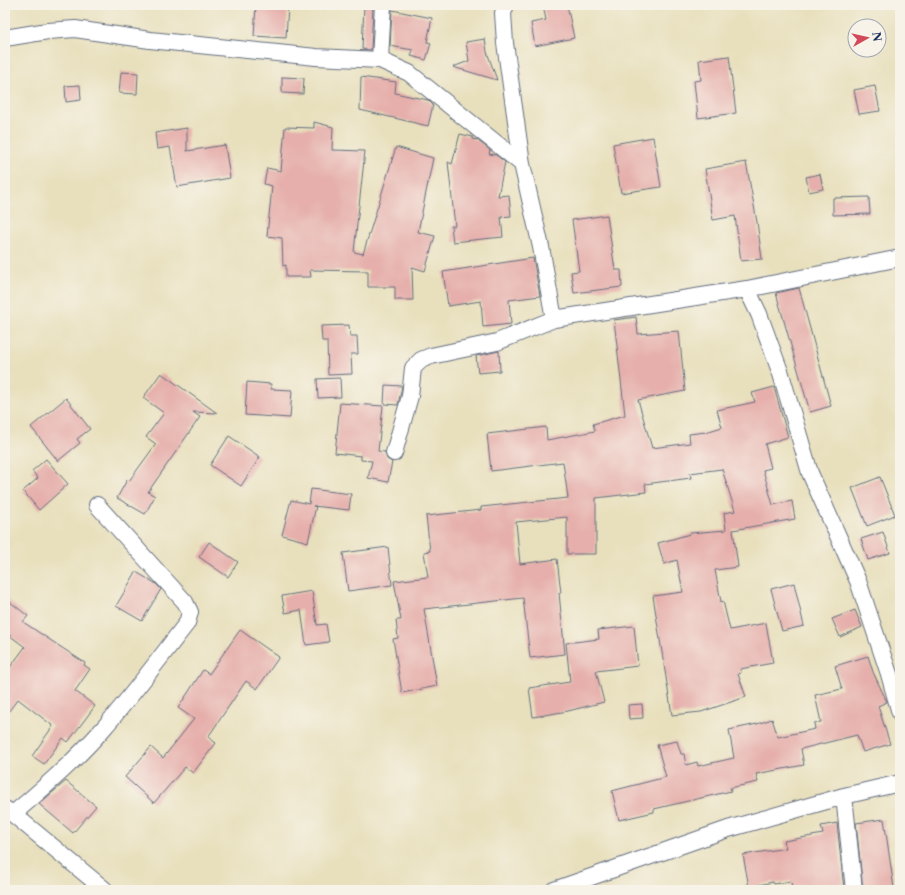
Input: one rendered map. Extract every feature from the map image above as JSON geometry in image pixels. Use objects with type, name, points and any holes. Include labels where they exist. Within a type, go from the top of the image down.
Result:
[{"type":"street","points":[[380,60],[383,5]]},
{"type":"street","points":[[506,5],[503,13],[505,43],[522,164],[541,247],[554,319]]},
{"type":"street","points":[[5,38],[48,31],[75,29],[150,40],[316,57],[380,60],[409,73],[522,164]]},
{"type":"street","points":[[394,453],[410,396],[413,368],[421,360],[431,356],[498,342],[554,319],[747,289],[900,258]]},
{"type":"street","points":[[747,289],[759,314],[781,374],[810,473],[858,581],[889,674],[900,713]]},
{"type":"street","points":[[97,505],[185,602],[190,612],[187,624],[102,730],[68,765],[9,811],[104,890]]},
{"type":"street","points":[[554,890],[728,829],[844,796],[900,783]]},
{"type":"street","points":[[844,796],[854,890]]},
{"type":"building","points":[[256,5],[288,5],[286,38],[254,36]]},
{"type":"building","points":[[364,5],[373,5],[371,50],[362,49]]},
{"type":"building","points":[[543,5],[567,5],[574,38],[535,46],[531,23],[546,20]]},
{"type":"building","points":[[392,10],[432,18],[427,42],[431,43],[426,60],[411,56],[413,50],[390,46]]},
{"type":"building","points":[[485,39],[487,52],[497,80],[453,67],[469,61],[466,42]]},
{"type":"building","points":[[729,56],[736,113],[698,118],[694,81],[701,80],[699,60]]},
{"type":"building","points":[[121,72],[138,73],[137,94],[119,93]]},
{"type":"building","points":[[282,77],[304,78],[303,94],[282,93]]},
{"type":"building","points":[[361,77],[396,82],[395,93],[428,100],[433,105],[428,126],[360,110]]},
{"type":"building","points":[[80,85],[81,100],[66,102],[65,86]]},
{"type":"building","points":[[875,86],[880,111],[859,114],[854,90]]},
{"type":"building","points":[[314,122],[333,127],[332,150],[365,151],[354,252],[363,254],[396,147],[433,158],[418,232],[435,236],[425,271],[412,267],[413,300],[395,300],[395,287],[368,287],[368,271],[310,270],[311,277],[286,277],[286,265],[283,266],[282,238],[267,236],[272,186],[264,184],[267,168],[281,171],[285,127],[314,128]]},
{"type":"building","points":[[187,128],[187,151],[225,145],[230,178],[177,187],[170,147],[157,149],[155,133]]},
{"type":"building","points":[[460,134],[473,137],[473,139],[477,140],[490,150],[489,154],[496,155],[505,162],[498,196],[509,195],[511,216],[501,217],[503,237],[453,242],[451,226],[455,226],[448,162],[452,164]]},
{"type":"building","points":[[653,137],[661,187],[621,193],[613,144]]},
{"type":"building","points":[[746,162],[762,259],[741,261],[735,216],[713,220],[705,169]]},
{"type":"building","points":[[820,174],[823,189],[809,192],[806,177]]},
{"type":"building","points":[[869,197],[870,214],[833,215],[833,198]]},
{"type":"building","points":[[607,215],[615,270],[621,270],[622,287],[574,293],[571,272],[579,271],[572,220]]},
{"type":"building","points":[[533,258],[540,296],[509,300],[511,324],[483,327],[481,301],[448,306],[443,272]]},
{"type":"building","points":[[799,288],[831,406],[810,412],[776,293]]},
{"type":"building","points":[[636,317],[638,334],[679,331],[685,391],[638,400],[652,448],[690,443],[689,434],[706,432],[722,427],[717,410],[755,402],[752,393],[774,387],[788,437],[765,444],[771,468],[763,470],[773,505],[792,501],[795,519],[733,530],[738,567],[715,570],[721,602],[723,601],[730,630],[766,623],[773,663],[740,669],[741,673],[738,674],[746,697],[701,712],[672,715],[653,596],[683,592],[677,560],[664,564],[658,543],[690,533],[726,530],[724,513],[735,511],[722,469],[690,473],[691,478],[645,484],[646,492],[596,498],[596,554],[567,554],[567,517],[516,522],[520,564],[557,559],[565,654],[530,658],[523,598],[424,609],[437,686],[402,693],[393,639],[398,638],[396,620],[401,620],[394,581],[428,577],[424,552],[430,551],[426,516],[481,510],[481,507],[568,498],[563,462],[491,471],[487,434],[546,427],[547,440],[595,431],[593,424],[625,415],[614,320]]},
{"type":"building","points":[[349,325],[350,336],[357,336],[358,354],[351,354],[352,374],[328,375],[327,341],[322,341],[321,326]]},
{"type":"building","points":[[499,351],[500,371],[478,373],[476,356]]},
{"type":"building","points":[[161,373],[217,413],[193,412],[200,417],[148,492],[155,496],[145,514],[117,498],[127,480],[129,481],[156,444],[146,437],[164,413],[143,398]]},
{"type":"building","points":[[340,378],[341,397],[318,398],[317,379]]},
{"type":"building","points":[[247,382],[271,384],[271,389],[292,390],[290,418],[245,415]]},
{"type":"building","points":[[385,385],[402,386],[398,405],[384,404]]},
{"type":"building","points":[[66,398],[90,429],[77,439],[80,443],[58,461],[31,427]]},
{"type":"building","points":[[340,403],[383,406],[378,451],[385,452],[387,459],[392,462],[388,482],[368,478],[372,461],[361,460],[361,456],[335,453]]},
{"type":"building","points":[[229,436],[260,457],[241,486],[210,465]]},
{"type":"building","points":[[46,459],[68,484],[39,510],[23,491],[38,478],[32,471]]},
{"type":"building","points":[[880,477],[895,515],[867,526],[852,488]]},
{"type":"building","points":[[311,489],[351,494],[349,510],[316,506],[308,542],[282,535],[291,500],[309,504]]},
{"type":"building","points":[[883,532],[890,553],[868,560],[861,539]]},
{"type":"building","points":[[209,542],[238,562],[228,577],[199,557]]},
{"type":"building","points":[[388,547],[392,585],[348,591],[343,553]]},
{"type":"building","points":[[136,572],[155,583],[161,589],[142,621],[116,606]]},
{"type":"building","points":[[794,583],[804,626],[782,631],[771,589]]},
{"type":"building","points":[[312,591],[317,625],[326,624],[329,642],[306,645],[301,610],[285,613],[282,596]]},
{"type":"building","points":[[5,598],[28,616],[23,622],[85,663],[84,665],[90,669],[75,691],[95,706],[68,742],[63,738],[44,764],[32,756],[53,726],[18,699],[5,716],[5,674],[25,647],[5,632]]},
{"type":"building","points":[[855,610],[862,627],[840,637],[832,619]]},
{"type":"building","points":[[634,626],[638,666],[596,671],[604,702],[568,711],[533,717],[529,688],[570,682],[566,643],[599,639],[598,630]]},
{"type":"building","points":[[240,630],[279,657],[257,689],[246,681],[208,737],[216,743],[193,773],[185,767],[154,803],[125,777],[151,747],[163,758],[194,719],[178,708],[203,670],[209,674]]},
{"type":"building","points":[[868,656],[873,672],[887,702],[878,706],[890,744],[863,752],[857,735],[801,749],[804,765],[756,774],[758,782],[730,788],[731,791],[654,809],[654,812],[619,820],[612,791],[666,777],[657,745],[677,741],[681,754],[684,754],[686,765],[697,762],[698,766],[734,758],[729,730],[772,719],[778,737],[815,729],[814,723],[821,722],[815,695],[842,689],[835,666]]},
{"type":"building","points":[[642,704],[643,718],[629,719],[628,705]]},
{"type":"building","points":[[66,781],[96,806],[73,833],[39,804]]},
{"type":"building","points":[[884,819],[894,888],[863,890],[856,823]]},
{"type":"building","points":[[837,823],[844,890],[792,890],[791,881],[774,884],[773,882],[749,887],[743,855],[786,848],[784,841],[823,834],[821,826]]}]
